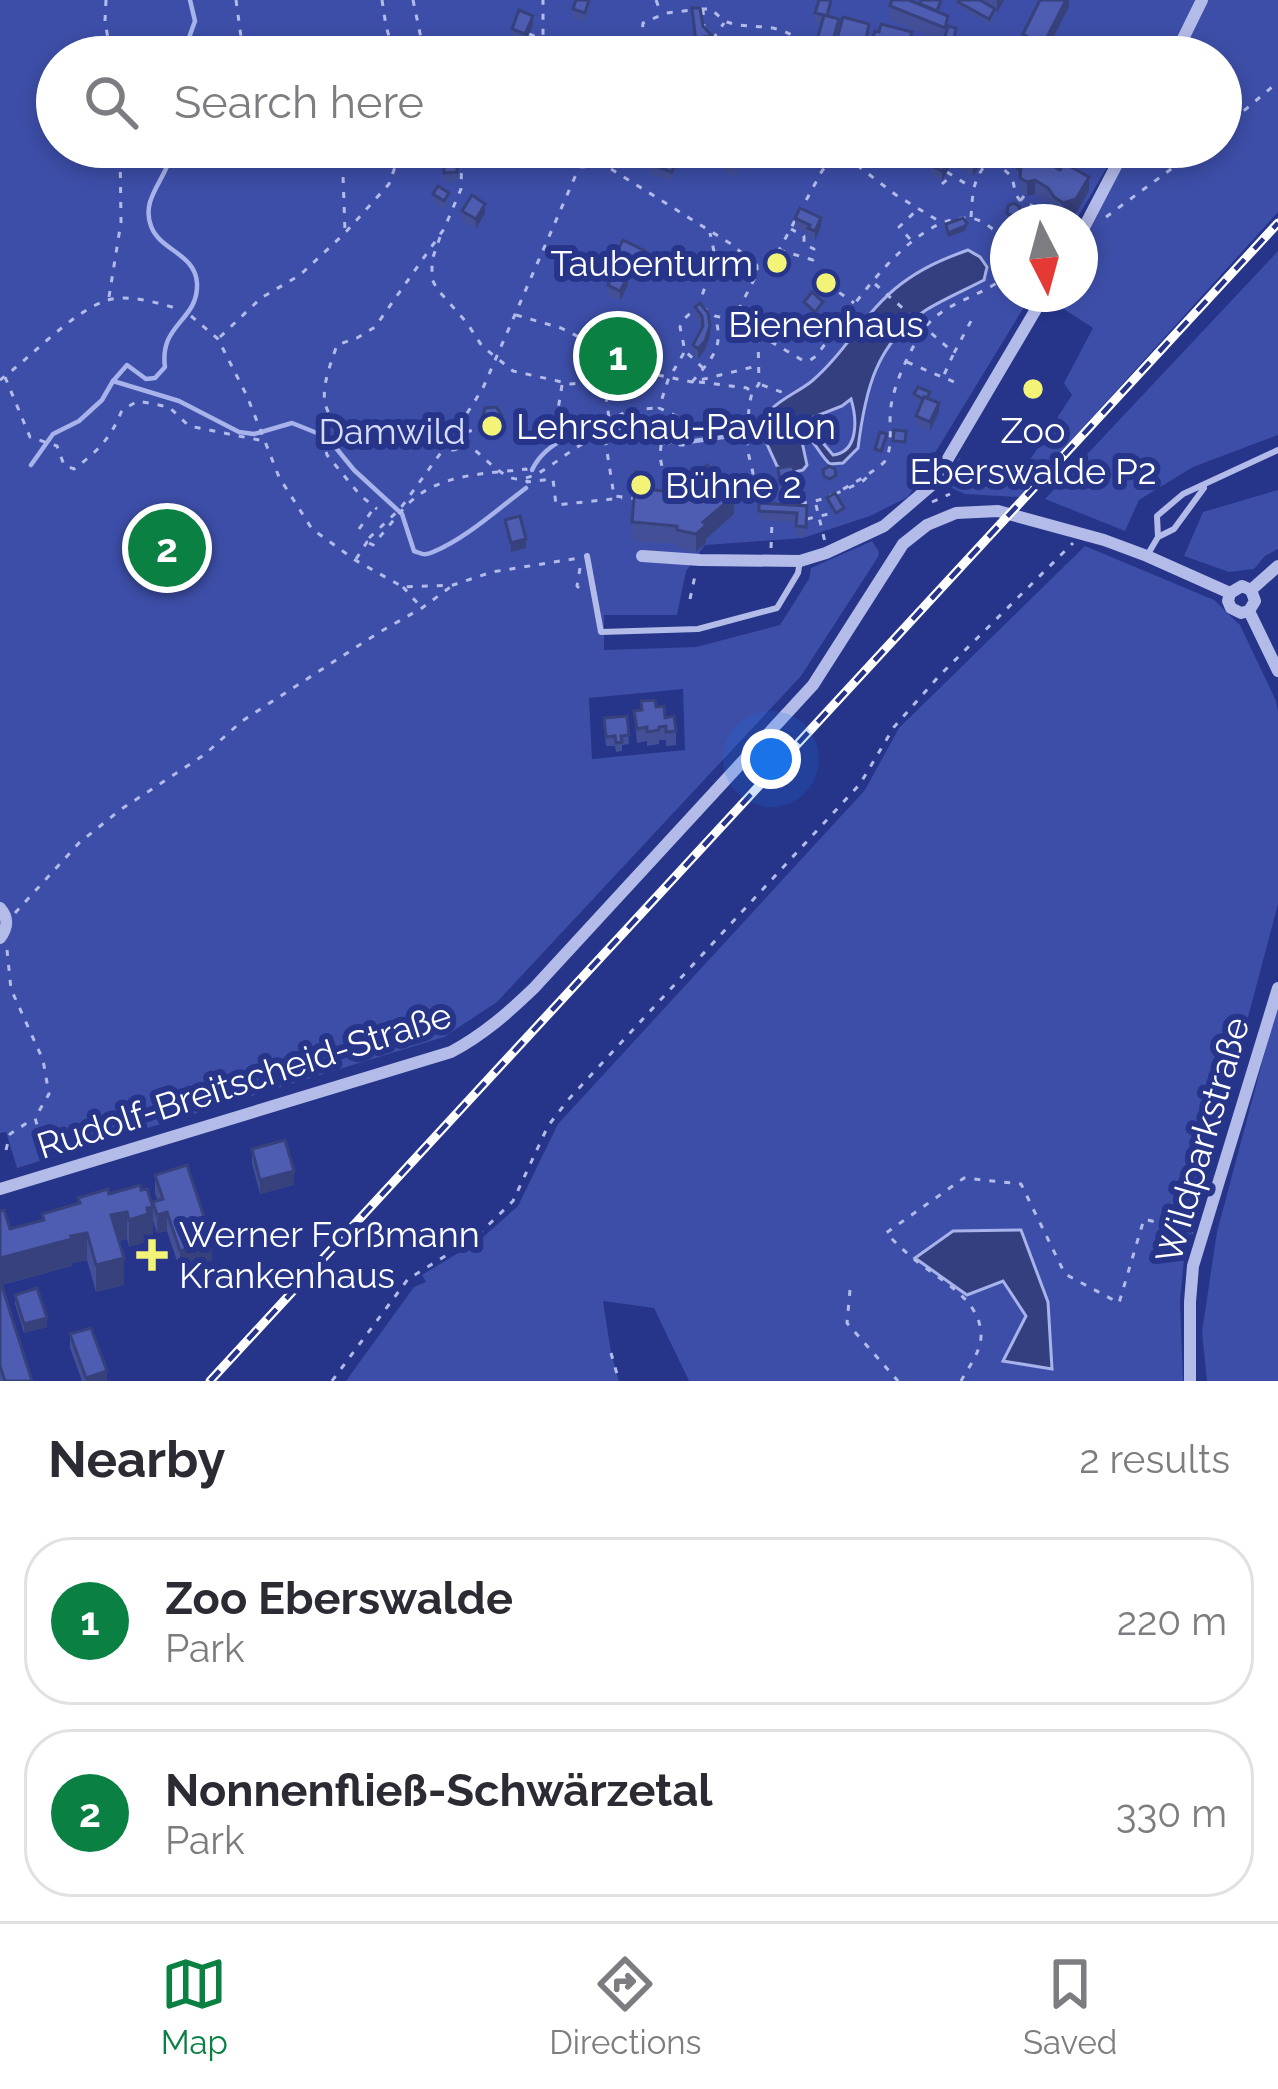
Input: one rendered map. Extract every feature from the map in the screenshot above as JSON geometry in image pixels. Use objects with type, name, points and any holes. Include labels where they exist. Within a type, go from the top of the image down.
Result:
[{"type":"street","points":[[1184,36],[1202,0]]},
{"type":"street","points":[[1097,204],[1115,168]]},
{"type":"street","points":[[938,520],[933,484],[1034,312]]},
{"type":"street","points":[[642,556],[800,561],[884,526],[932,498]]},
{"type":"street","points":[[884,526],[903,544],[956,513],[998,511],[1082,533],[1230,593]]},
{"type":"street","points":[[896,517],[915,533]]},
{"type":"street","name":"Rudolf-Breitscheid-Straße","points":[[0,1189],[451,1052],[498,1022],[813,685],[903,544]]},
{"type":"street","points":[[1251,590],[1278,566]]},
{"type":"street","points":[[1230,593],[1242,586],[1251,590],[1255,601],[1249,610]]},
{"type":"street","points":[[1230,593],[1229,605],[1234,610],[1249,610]]},
{"type":"street","points":[[1249,610],[1278,671]]},
{"type":"street","name":"Wildparkstraße","points":[[1190,1381],[1192,1266],[1278,988]]},
{"type":"lane","points":[[1147,556],[1158,537],[1157,516],[1183,494],[1278,450]]},
{"type":"lane","points":[[1158,537],[1174,529],[1207,485]]},
{"type":"lane","points":[[587,556],[601,632],[698,629],[777,608],[800,561]]},
{"type":"path","points":[[106,0],[108,36]]},
{"type":"path","points":[[236,0],[241,36]]},
{"type":"path","points":[[382,0],[389,36]]},
{"type":"path","points":[[413,0],[421,36]]},
{"type":"path","points":[[543,0],[543,36]]},
{"type":"path","points":[[656,0],[661,14]]},
{"type":"path","points":[[703,9],[709,36]]},
{"type":"path","points":[[642,36],[643,22],[661,14],[703,9],[716,11],[725,22],[754,24],[793,36]]},
{"type":"path","points":[[716,36],[725,22]]},
{"type":"path","points":[[754,24],[757,34]]},
{"type":"path","points":[[529,34],[534,36]]},
{"type":"path","points":[[1242,112],[1278,82]]},
{"type":"path","points":[[109,299],[121,222],[120,168]]},
{"type":"path","points":[[343,168],[345,233]]},
{"type":"path","points":[[218,339],[261,298],[300,274],[345,233],[389,184],[395,168]]},
{"type":"path","points":[[462,168],[461,189],[432,260],[433,279],[447,303],[496,359],[513,371],[562,384],[643,372],[747,388],[752,393]]},
{"type":"path","points":[[459,426],[483,388],[581,168]]},
{"type":"path","points":[[608,168],[757,265],[765,264],[779,250],[825,168]]},
{"type":"path","points":[[864,168],[944,224]]},
{"type":"path","points":[[942,184],[953,168]]},
{"type":"path","points":[[970,218],[974,182],[983,168]]},
{"type":"path","points":[[1003,168],[1012,177],[1016,195],[1034,204]]},
{"type":"path","points":[[1075,178],[1076,168]]},
{"type":"path","points":[[1099,222],[1172,168]]},
{"type":"path","points":[[950,174],[973,188]]},
{"type":"path","points":[[1023,197],[1025,204]]},
{"type":"path","points":[[912,241],[899,227],[918,208]]},
{"type":"path","points":[[699,305],[809,361],[912,241],[944,224],[970,218],[990,228]]},
{"type":"path","points":[[779,250],[813,260],[814,249],[790,228]]},
{"type":"path","points":[[708,377],[685,351],[680,327],[699,305],[715,256],[710,231]]},
{"type":"path","points":[[440,435],[351,431],[328,413],[322,397],[337,345],[375,327],[441,232]]},
{"type":"path","points":[[731,244],[741,242]]},
{"type":"path","points":[[733,320],[757,265]]},
{"type":"path","points":[[873,282],[954,353]]},
{"type":"path","points":[[827,284],[856,304]]},
{"type":"path","points":[[726,484],[772,510],[815,501],[869,475],[884,463],[891,404],[925,328],[942,311],[990,286]]},
{"type":"path","points":[[179,309],[109,299],[83,313],[2,379],[30,436],[56,446],[64,465],[74,469],[100,450],[122,410],[138,401],[170,407],[188,426],[263,438]]},
{"type":"path","points":[[516,314],[597,346],[612,380]]},
{"type":"path","points":[[191,316],[218,339],[279,477],[312,529],[403,587],[422,608]]},
{"type":"path","points":[[694,382],[715,354],[721,335],[715,316]]},
{"type":"path","points":[[944,377],[971,321]]},
{"type":"path","points":[[745,492],[753,473],[747,448],[752,393],[759,384],[758,334]]},
{"type":"path","points":[[660,406],[685,351]]},
{"type":"path","points":[[907,362],[961,385]]},
{"type":"path","points":[[694,382],[758,365]]},
{"type":"path","points":[[604,381],[603,427],[614,496],[622,498]]},
{"type":"path","points":[[464,441],[518,480],[534,476],[561,456],[582,443],[603,427],[629,410],[660,406],[687,424],[686,436],[661,440],[603,427],[554,434],[562,384]]},
{"type":"path","points":[[759,384],[786,398]]},
{"type":"path","points":[[440,435],[447,425],[459,426],[464,433],[464,441],[455,449],[445,447]]},
{"type":"path","points":[[603,427],[688,445]]},
{"type":"path","points":[[464,433],[482,428]]},
{"type":"path","points":[[351,431],[326,451],[376,508],[357,528],[373,545],[411,501],[459,477],[526,469],[527,482],[554,479],[556,505],[643,499]]},
{"type":"path","points":[[440,435],[445,447]]},
{"type":"path","points":[[661,440],[666,486]]},
{"type":"path","points":[[355,560],[445,447]]},
{"type":"path","points":[[534,476],[535,488]]},
{"type":"path","points":[[656,494],[666,486],[683,484]]},
{"type":"path","points":[[932,498],[950,494]]},
{"type":"path","points":[[815,501],[826,544]]},
{"type":"path","points":[[807,519],[833,513]]},
{"type":"path","points":[[771,562],[772,520]]},
{"type":"path","points":[[332,1381],[408,1280],[476,1237],[513,1201],[548,1126],[568,1100],[860,784],[894,727],[939,676],[1082,533]]},
{"type":"path","points":[[403,587],[453,585],[492,572],[587,556]]},
{"type":"path","points":[[6,1150],[10,1134],[35,1118],[49,1094],[43,1060],[11,989],[3,924],[79,843],[120,810],[204,755],[242,721],[453,585]]},
{"type":"path","points":[[35,1118],[49,1162]]},
{"type":"path","points":[[961,1381],[978,1351],[981,1334],[974,1309],[886,1233],[964,1178],[1021,1184],[1065,1274],[1119,1303],[1144,1220],[1201,1234]]},
{"type":"path","points":[[850,1289],[847,1323],[898,1381]]},
{"type":"path","points":[[611,1354],[620,1381]]},
{"type":"green space","name":"Damwild","points":[[0,0],[1278,0],[1278,212],[1020,497],[965,494],[943,481],[959,458],[998,477],[1020,475],[1072,395],[1064,383],[1093,328],[1068,312],[1098,312],[1098,209],[1122,168],[1242,168],[1242,36],[36,36],[36,168],[1107,168],[1086,204],[990,204],[990,312],[1021,312],[908,497],[870,516],[803,538],[705,545],[686,571],[677,615],[604,615],[604,650],[696,647],[780,625],[811,568],[872,541],[879,552],[801,676],[497,1002],[444,1037],[17,1168],[6,1132],[0,1133],[0,942],[10,928],[0,904]],"holes":[[[683,689],[685,750],[592,759],[589,698]]]},
{"type":"green space","points":[[1278,251],[1278,435],[1193,467],[1139,500],[1125,531],[1045,499]]},
{"type":"green space","points":[[1278,490],[1278,549],[1254,569],[1229,572],[1184,556],[1203,512]]},
{"type":"green space","points":[[1085,546],[1214,600],[1240,625],[1278,711],[1278,904],[1184,1259],[1180,1301],[1183,1381],[689,1381],[654,1308],[603,1301],[619,1381],[346,1381],[414,1287],[426,1282],[422,1275],[481,1239],[518,1206],[558,1124],[865,790],[899,728]]},
{"type":"green space","points":[[1278,1003],[1278,1381],[1207,1381],[1202,1332],[1217,1232]]},
{"type":"shaded area","points":[[968,250],[987,267],[984,280],[926,310],[895,338],[869,389],[858,448],[843,463],[830,464],[803,435],[807,465],[803,470],[787,474],[777,466],[761,431],[767,414],[812,381],[901,284]],"holes":[[[851,399],[852,441],[833,455],[807,424]]]},
{"type":"shaded area","points":[[1021,1230],[1048,1302],[1052,1369],[1003,1361],[1026,1316],[1003,1281],[967,1295],[915,1258],[953,1231]]},
{"type":"building","points":[[576,0],[589,0],[585,13],[573,9]]},
{"type":"building","points":[[819,0],[831,0],[827,16],[839,19],[834,36],[818,36],[824,15],[815,13]]},
{"type":"building","points":[[892,0],[909,0],[948,16],[945,28],[890,6]]},
{"type":"building","points":[[921,0],[941,0],[937,11],[920,4]]},
{"type":"building","points":[[959,0],[980,0],[995,9],[989,19]]},
{"type":"building","points":[[1040,0],[1066,0],[1048,36],[1023,34]]},
{"type":"building","points":[[692,8],[700,8],[703,26],[712,36],[695,36]]},
{"type":"building","points":[[519,10],[533,16],[525,34],[512,29]]},
{"type":"building","points":[[843,17],[869,24],[867,36],[838,36]]},
{"type":"building","points":[[881,24],[912,32],[911,36],[873,36]]},
{"type":"building","points":[[1021,168],[1073,168],[1089,177],[1076,199],[1063,203],[1035,180],[1020,178]]},
{"type":"building","points":[[438,186],[449,193],[444,201],[433,194]]},
{"type":"building","points":[[472,195],[485,204],[476,219],[462,211]]},
{"type":"building","points":[[800,208],[821,218],[815,231],[795,218]]},
{"type":"building","points":[[963,218],[965,226],[948,233],[946,224]]},
{"type":"building","points":[[623,240],[645,251],[637,268],[614,257]]},
{"type":"building","points":[[615,270],[628,276],[620,291],[608,285]]},
{"type":"building","points":[[812,292],[823,302],[815,312],[804,302]]},
{"type":"building","points":[[700,303],[710,326],[698,349],[693,345],[703,326],[695,307]]},
{"type":"building","points":[[918,387],[930,392],[927,398],[914,394]]},
{"type":"building","points":[[924,397],[939,403],[930,422],[916,416]]},
{"type":"building","points":[[496,407],[502,415],[498,424],[488,426],[482,419],[485,408]]},
{"type":"building","points":[[894,430],[906,431],[905,442],[893,441]]},
{"type":"building","points":[[880,432],[887,434],[881,451],[875,449]]},
{"type":"building","points":[[707,465],[734,496],[696,534],[677,530],[677,526],[632,522],[635,487],[675,493]]},
{"type":"building","points":[[793,466],[795,479],[780,481],[778,468]]},
{"type":"building","points":[[829,466],[836,475],[830,479],[823,470]]},
{"type":"building","name":"Bühne 2","points":[[636,472],[646,473],[645,488],[635,487]]},
{"type":"building","points":[[835,493],[844,508],[836,513],[827,498]]},
{"type":"building","points":[[759,503],[807,506],[806,527],[796,526],[797,513],[759,511]]},
{"type":"building","points":[[520,516],[526,539],[511,543],[505,520]]},
{"type":"building","points":[[655,700],[656,707],[664,706],[665,718],[674,716],[676,731],[666,732],[666,726],[647,732],[647,727],[637,729],[634,711],[642,710],[641,701]]},
{"type":"building","points":[[627,716],[629,735],[621,736],[622,742],[616,743],[615,736],[606,737],[604,718]]},
{"type":"building","points":[[285,1140],[294,1171],[260,1180],[252,1149]]},
{"type":"building","points":[[187,1165],[212,1241],[180,1251],[167,1212],[157,1215],[153,1202],[163,1199],[155,1175]]},
{"type":"building","points":[[140,1185],[141,1190],[147,1189],[153,1207],[147,1208],[148,1214],[129,1220],[127,1212],[111,1215],[124,1258],[96,1265],[87,1233],[0,1258],[0,1211],[4,1210],[10,1229],[44,1220],[42,1214],[80,1203],[78,1198]]},
{"type":"building","points":[[0,1280],[32,1381],[5,1381],[0,1366]]},
{"type":"building","points":[[37,1288],[47,1318],[24,1324],[15,1295]]},
{"type":"building","points":[[91,1328],[107,1371],[86,1378],[70,1334]]},
{"type":"waterway","points":[[190,0],[195,21],[190,36]]},
{"type":"waterway","points":[[31,465],[53,434],[79,421],[102,400],[127,365],[146,379],[155,378],[165,367],[168,341],[192,306],[197,283],[190,265],[151,226],[149,204],[166,168]]},
{"type":"waterway","points":[[113,381],[179,401],[239,432],[254,434],[292,423],[327,437],[354,470],[402,514],[414,551],[422,554],[457,539],[526,488]]},
{"type":"waterway","points":[[532,470],[557,443],[595,428],[620,428],[674,442],[730,436]]},
{"type":"railway","points":[[210,1381],[1278,223]]},
{"type":"place","name":"Taubenturm","points":[[777,263]]},
{"type":"place","name":"Bienenhaus","points":[[826,283]]},
{"type":"place","name":"Zoo Eberswalde","points":[[618,356]]},
{"type":"place","name":"Zoo Eberswalde P2","points":[[1033,389]]},
{"type":"place","name":"Lehrschau-Pavillon","points":[[492,426]]},
{"type":"place","name":"Bühne 2","points":[[641,485]]},
{"type":"place","name":"Nonnenfließ-Schwärzetal","points":[[167,548]]},
{"type":"place","name":"Werner Forßmann Krankenhaus","points":[[152,1255]]}]
